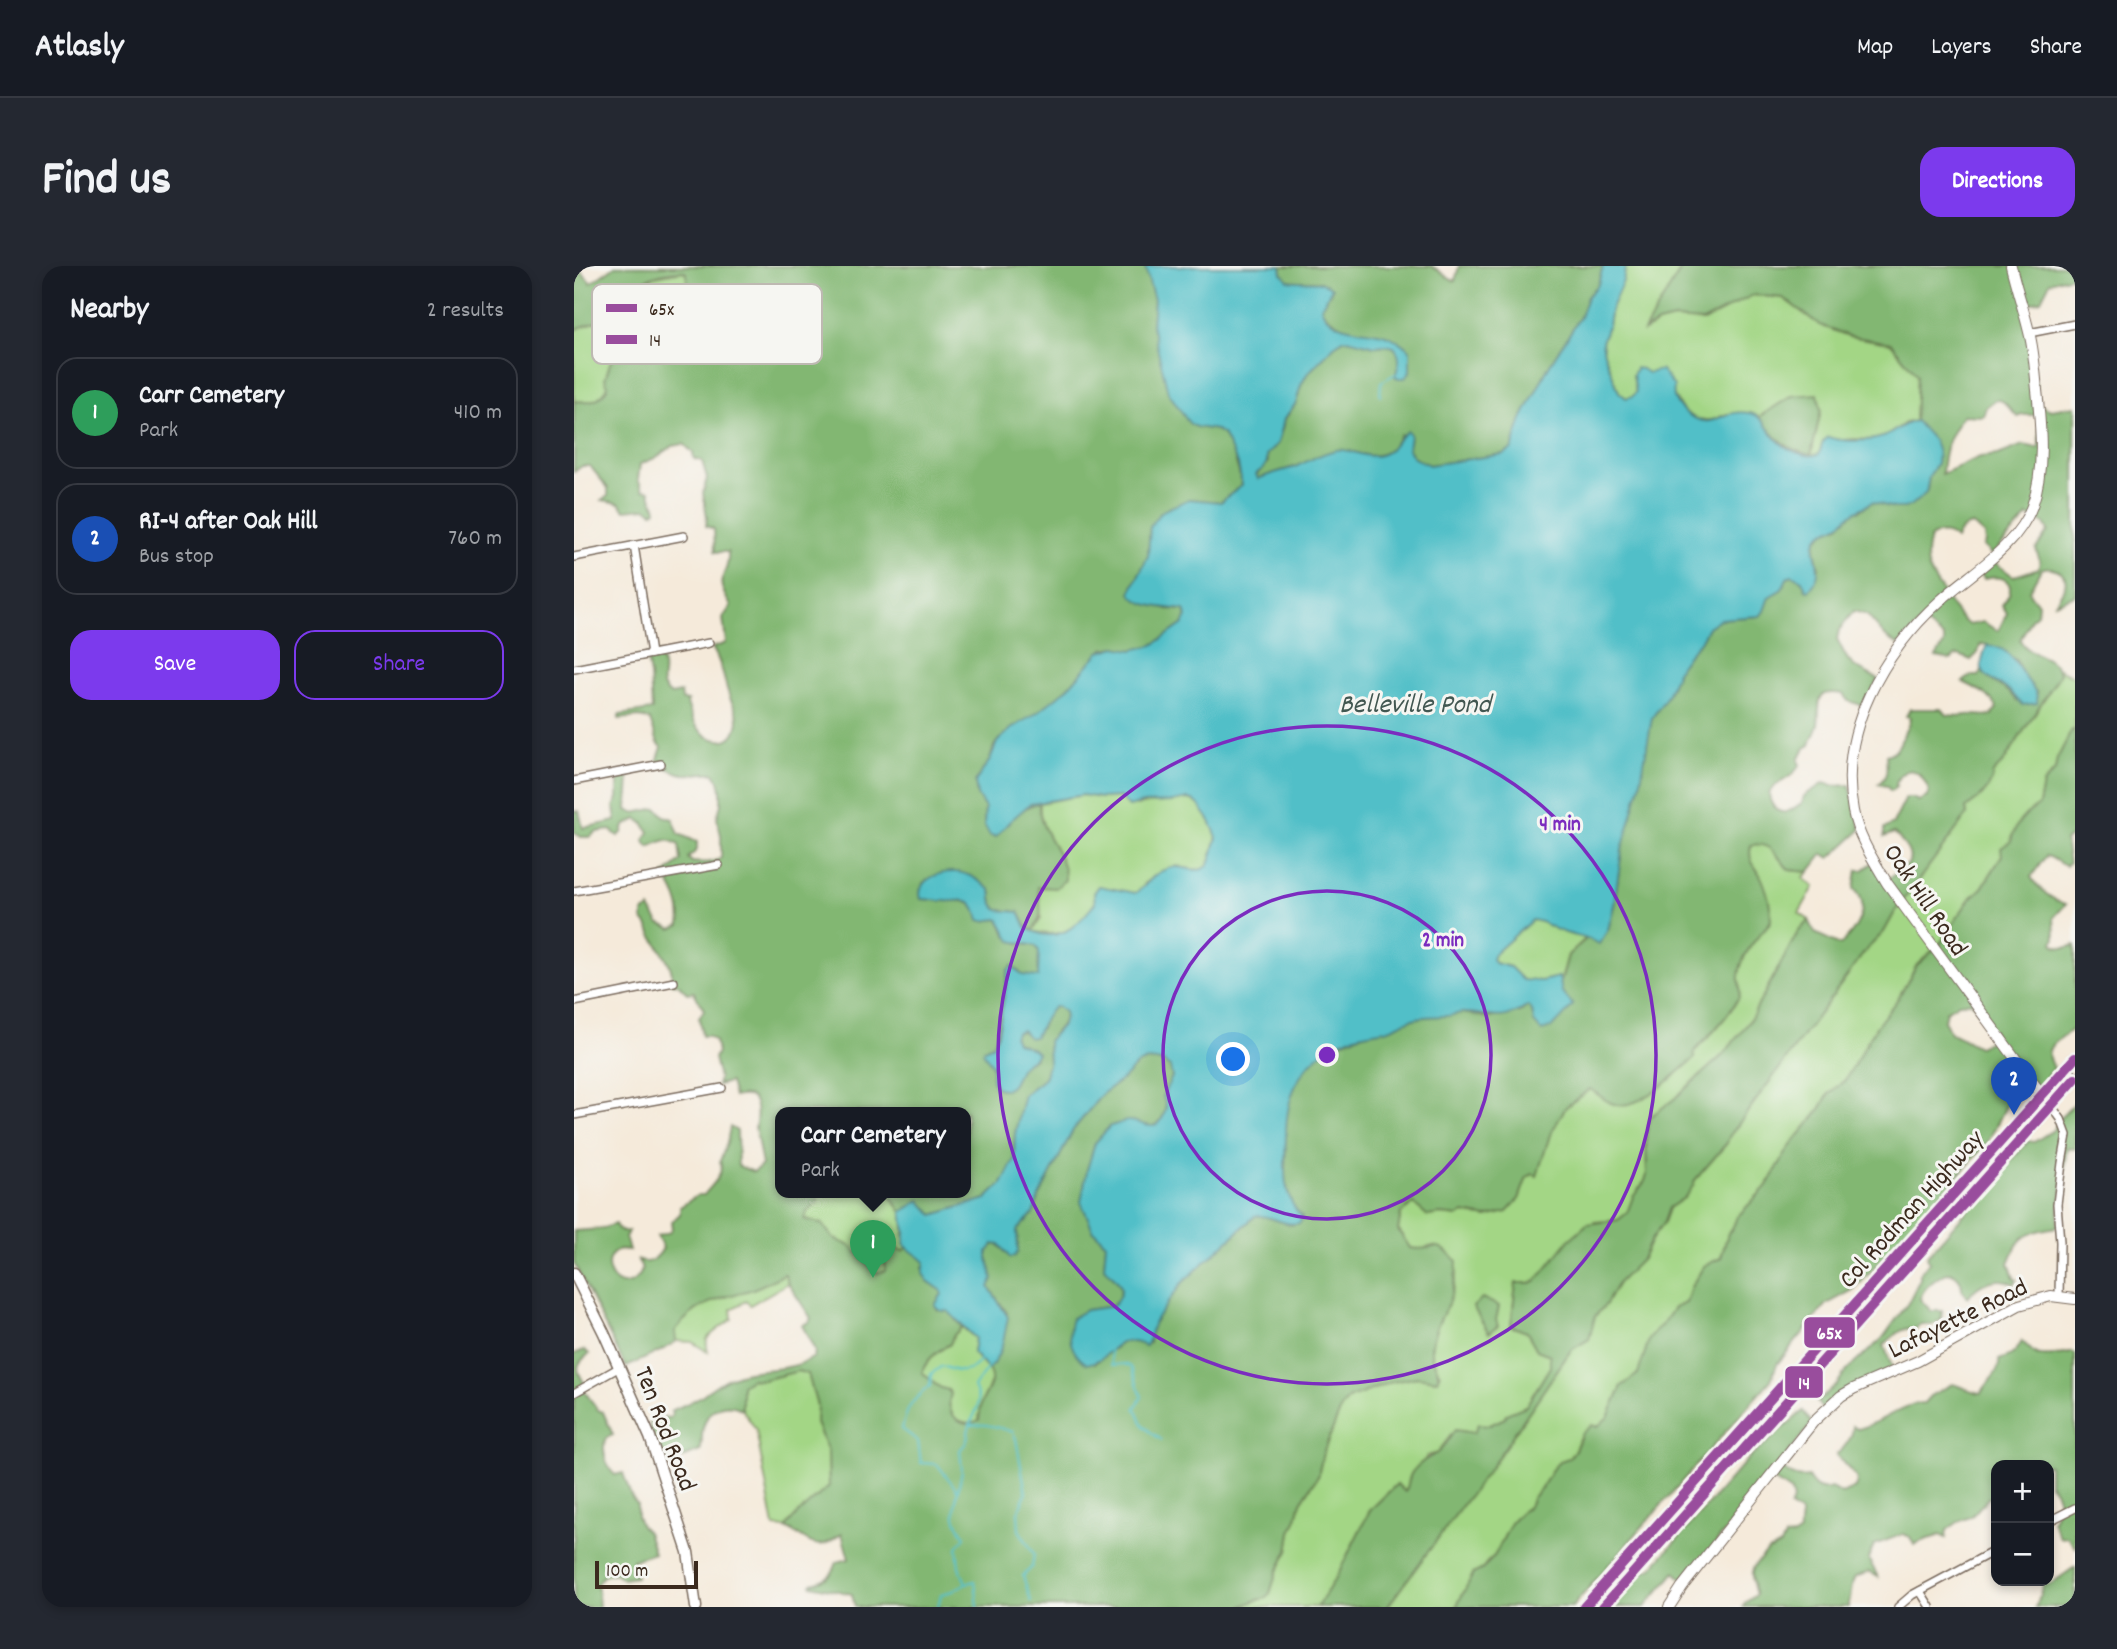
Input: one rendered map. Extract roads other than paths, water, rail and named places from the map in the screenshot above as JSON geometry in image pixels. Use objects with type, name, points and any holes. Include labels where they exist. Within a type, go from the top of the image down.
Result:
[{"type":"highway","name":"Col Rodman Highway","points":[[1599,1607],[2046,1100],[2075,1058]]},
{"type":"highway","name":"Col Rodman Highway","points":[[1584,1607],[2046,1100],[2075,1077]]},
{"type":"main road","name":"Ten Rod Road","points":[[574,1273],[620,1367],[650,1437],[688,1552],[696,1607]]},
{"type":"street","name":"Oak Hill Road","points":[[2011,266],[2035,364],[2041,443],[2038,482],[2032,506],[2009,541],[1926,615],[1891,657],[1875,682],[1863,712],[1850,779],[1856,821],[1886,883],[2065,1127],[2066,1146],[2057,1204],[2060,1242],[2059,1296]]},
{"type":"street","points":[[2029,333],[2075,324]]},
{"type":"street","points":[[574,557],[684,536]]},
{"type":"street","points":[[634,545],[651,654]]},
{"type":"street","points":[[574,669],[709,643]]},
{"type":"street","points":[[574,781],[661,764]]},
{"type":"street","points":[[574,891],[719,865]]},
{"type":"street","points":[[574,1002],[674,982]]},
{"type":"street","points":[[574,1115],[722,1088]]},
{"type":"street","points":[[2066,1146],[2075,1148]]},
{"type":"street","name":"Lafayette Road","points":[[1668,1607],[1773,1471],[1832,1403],[1853,1389],[1918,1362],[2019,1305],[2043,1297],[2075,1298]]},
{"type":"street","points":[[574,1393],[620,1367]]},
{"type":"street","points":[[2054,1518],[2075,1508]]},
{"type":"street","points":[[1898,1607],[1912,1595],[1991,1553]]},
{"type":"street","points":[[1920,1591],[1930,1607]]},
{"type":"water","name":"Belleville Pond","points":[[1145,266],[1281,266],[1282,273],[1288,280],[1317,282],[1332,288],[1321,307],[1332,321],[1349,328],[1386,335],[1410,350],[1410,372],[1405,378],[1397,378],[1395,376],[1399,357],[1394,347],[1375,346],[1348,339],[1334,346],[1307,374],[1296,403],[1284,419],[1278,443],[1267,455],[1265,467],[1256,474],[1258,479],[1336,450],[1368,456],[1380,455],[1388,451],[1408,431],[1408,449],[1414,458],[1429,465],[1504,454],[1512,449],[1522,419],[1549,366],[1580,317],[1587,297],[1598,284],[1603,266],[1626,266],[1602,342],[1619,392],[1626,398],[1636,392],[1633,375],[1636,368],[1648,373],[1661,370],[1674,386],[1676,402],[1690,416],[1707,421],[1735,413],[1754,414],[1785,446],[1808,455],[1819,454],[1828,437],[1872,439],[1885,436],[1907,423],[1916,421],[1934,441],[1938,453],[1937,463],[1929,477],[1926,493],[1912,505],[1894,508],[1872,502],[1819,535],[1815,544],[1817,576],[1809,590],[1802,580],[1792,575],[1787,578],[1782,589],[1769,597],[1760,616],[1720,619],[1708,627],[1700,642],[1679,667],[1667,696],[1652,718],[1640,786],[1622,850],[1608,930],[1599,944],[1532,920],[1494,954],[1492,959],[1494,963],[1510,967],[1523,980],[1541,981],[1559,977],[1562,992],[1573,1005],[1559,1021],[1541,1031],[1528,1006],[1502,1017],[1461,1013],[1421,1017],[1389,1029],[1352,1037],[1322,1053],[1310,1063],[1294,1088],[1287,1119],[1285,1179],[1290,1199],[1302,1217],[1300,1223],[1255,1216],[1181,1284],[1154,1322],[1146,1346],[1135,1342],[1119,1344],[1103,1357],[1087,1364],[1077,1355],[1071,1344],[1072,1318],[1086,1310],[1113,1306],[1121,1290],[1118,1281],[1104,1267],[1106,1243],[1093,1230],[1081,1202],[1087,1170],[1095,1143],[1110,1126],[1127,1121],[1150,1126],[1159,1123],[1166,1107],[1163,1095],[1172,1077],[1170,1067],[1163,1062],[1148,1060],[1137,1064],[1123,1079],[1102,1094],[1073,1130],[1033,1214],[1017,1230],[1018,1251],[1015,1256],[1010,1258],[1000,1245],[994,1244],[988,1251],[993,1279],[989,1287],[1008,1317],[999,1353],[988,1369],[973,1353],[975,1338],[948,1311],[941,1311],[935,1305],[942,1294],[941,1290],[923,1274],[925,1262],[904,1244],[902,1212],[920,1200],[933,1215],[986,1199],[1002,1184],[1014,1160],[1015,1134],[1024,1094],[1045,1076],[1049,1061],[1048,1041],[1065,1018],[1064,1012],[1054,1007],[1034,1037],[1029,1038],[1022,1030],[1016,1032],[1016,1042],[1037,1053],[1022,1067],[1009,1088],[995,1087],[992,1065],[983,1052],[993,1045],[998,1034],[1008,970],[1012,966],[1023,975],[1038,977],[1039,951],[1036,946],[1011,941],[998,919],[979,920],[970,902],[921,899],[922,887],[936,875],[956,872],[966,874],[991,890],[993,904],[998,910],[1019,912],[1026,927],[1041,934],[1058,934],[1072,927],[1084,916],[1095,903],[1094,893],[1099,886],[1135,893],[1158,873],[1169,868],[1201,869],[1209,863],[1217,837],[1210,821],[1193,800],[1143,803],[1129,807],[1120,797],[1083,795],[1030,804],[996,837],[990,836],[984,825],[985,808],[977,795],[975,782],[990,760],[997,742],[1068,688],[1099,652],[1116,647],[1132,650],[1153,645],[1183,624],[1187,617],[1184,610],[1148,605],[1130,593],[1148,556],[1150,527],[1164,510],[1189,499],[1221,502],[1242,485],[1238,464],[1223,434],[1189,423],[1168,392],[1152,326],[1154,300]]},
{"type":"water","points":[[1987,645],[2001,649],[2010,656],[2034,689],[2037,703],[2023,705],[1984,673],[1982,663]]},
{"type":"waterway","points":[[1380,396],[1381,382],[1395,374]]},
{"type":"waterway","points":[[1110,1349],[1112,1365],[1125,1364],[1131,1367],[1142,1397],[1135,1408],[1144,1426],[1162,1440]]},
{"type":"waterway","points":[[938,1607],[941,1594],[966,1583],[959,1567],[957,1547],[965,1537],[955,1515],[958,1491],[937,1464],[921,1463],[918,1441],[902,1429],[911,1404],[930,1386],[931,1374],[942,1366],[959,1371],[969,1370],[982,1359]]},
{"type":"waterway","points":[[958,1490],[962,1471],[960,1450],[967,1440],[978,1403],[974,1387],[988,1367]]},
{"type":"waterway","points":[[970,1425],[986,1425],[1013,1432],[1016,1439],[1026,1493],[1018,1512],[1019,1530],[1034,1554],[1032,1567],[1023,1576],[1031,1601]]},
{"type":"waterway","points":[[967,1583],[975,1581],[978,1607]]},
{"type":"place","name":"RI-4 after Oak Hill","points":[[2014,1115]]},
{"type":"place","name":"Carr Cemetery","points":[[873,1278]]}]
